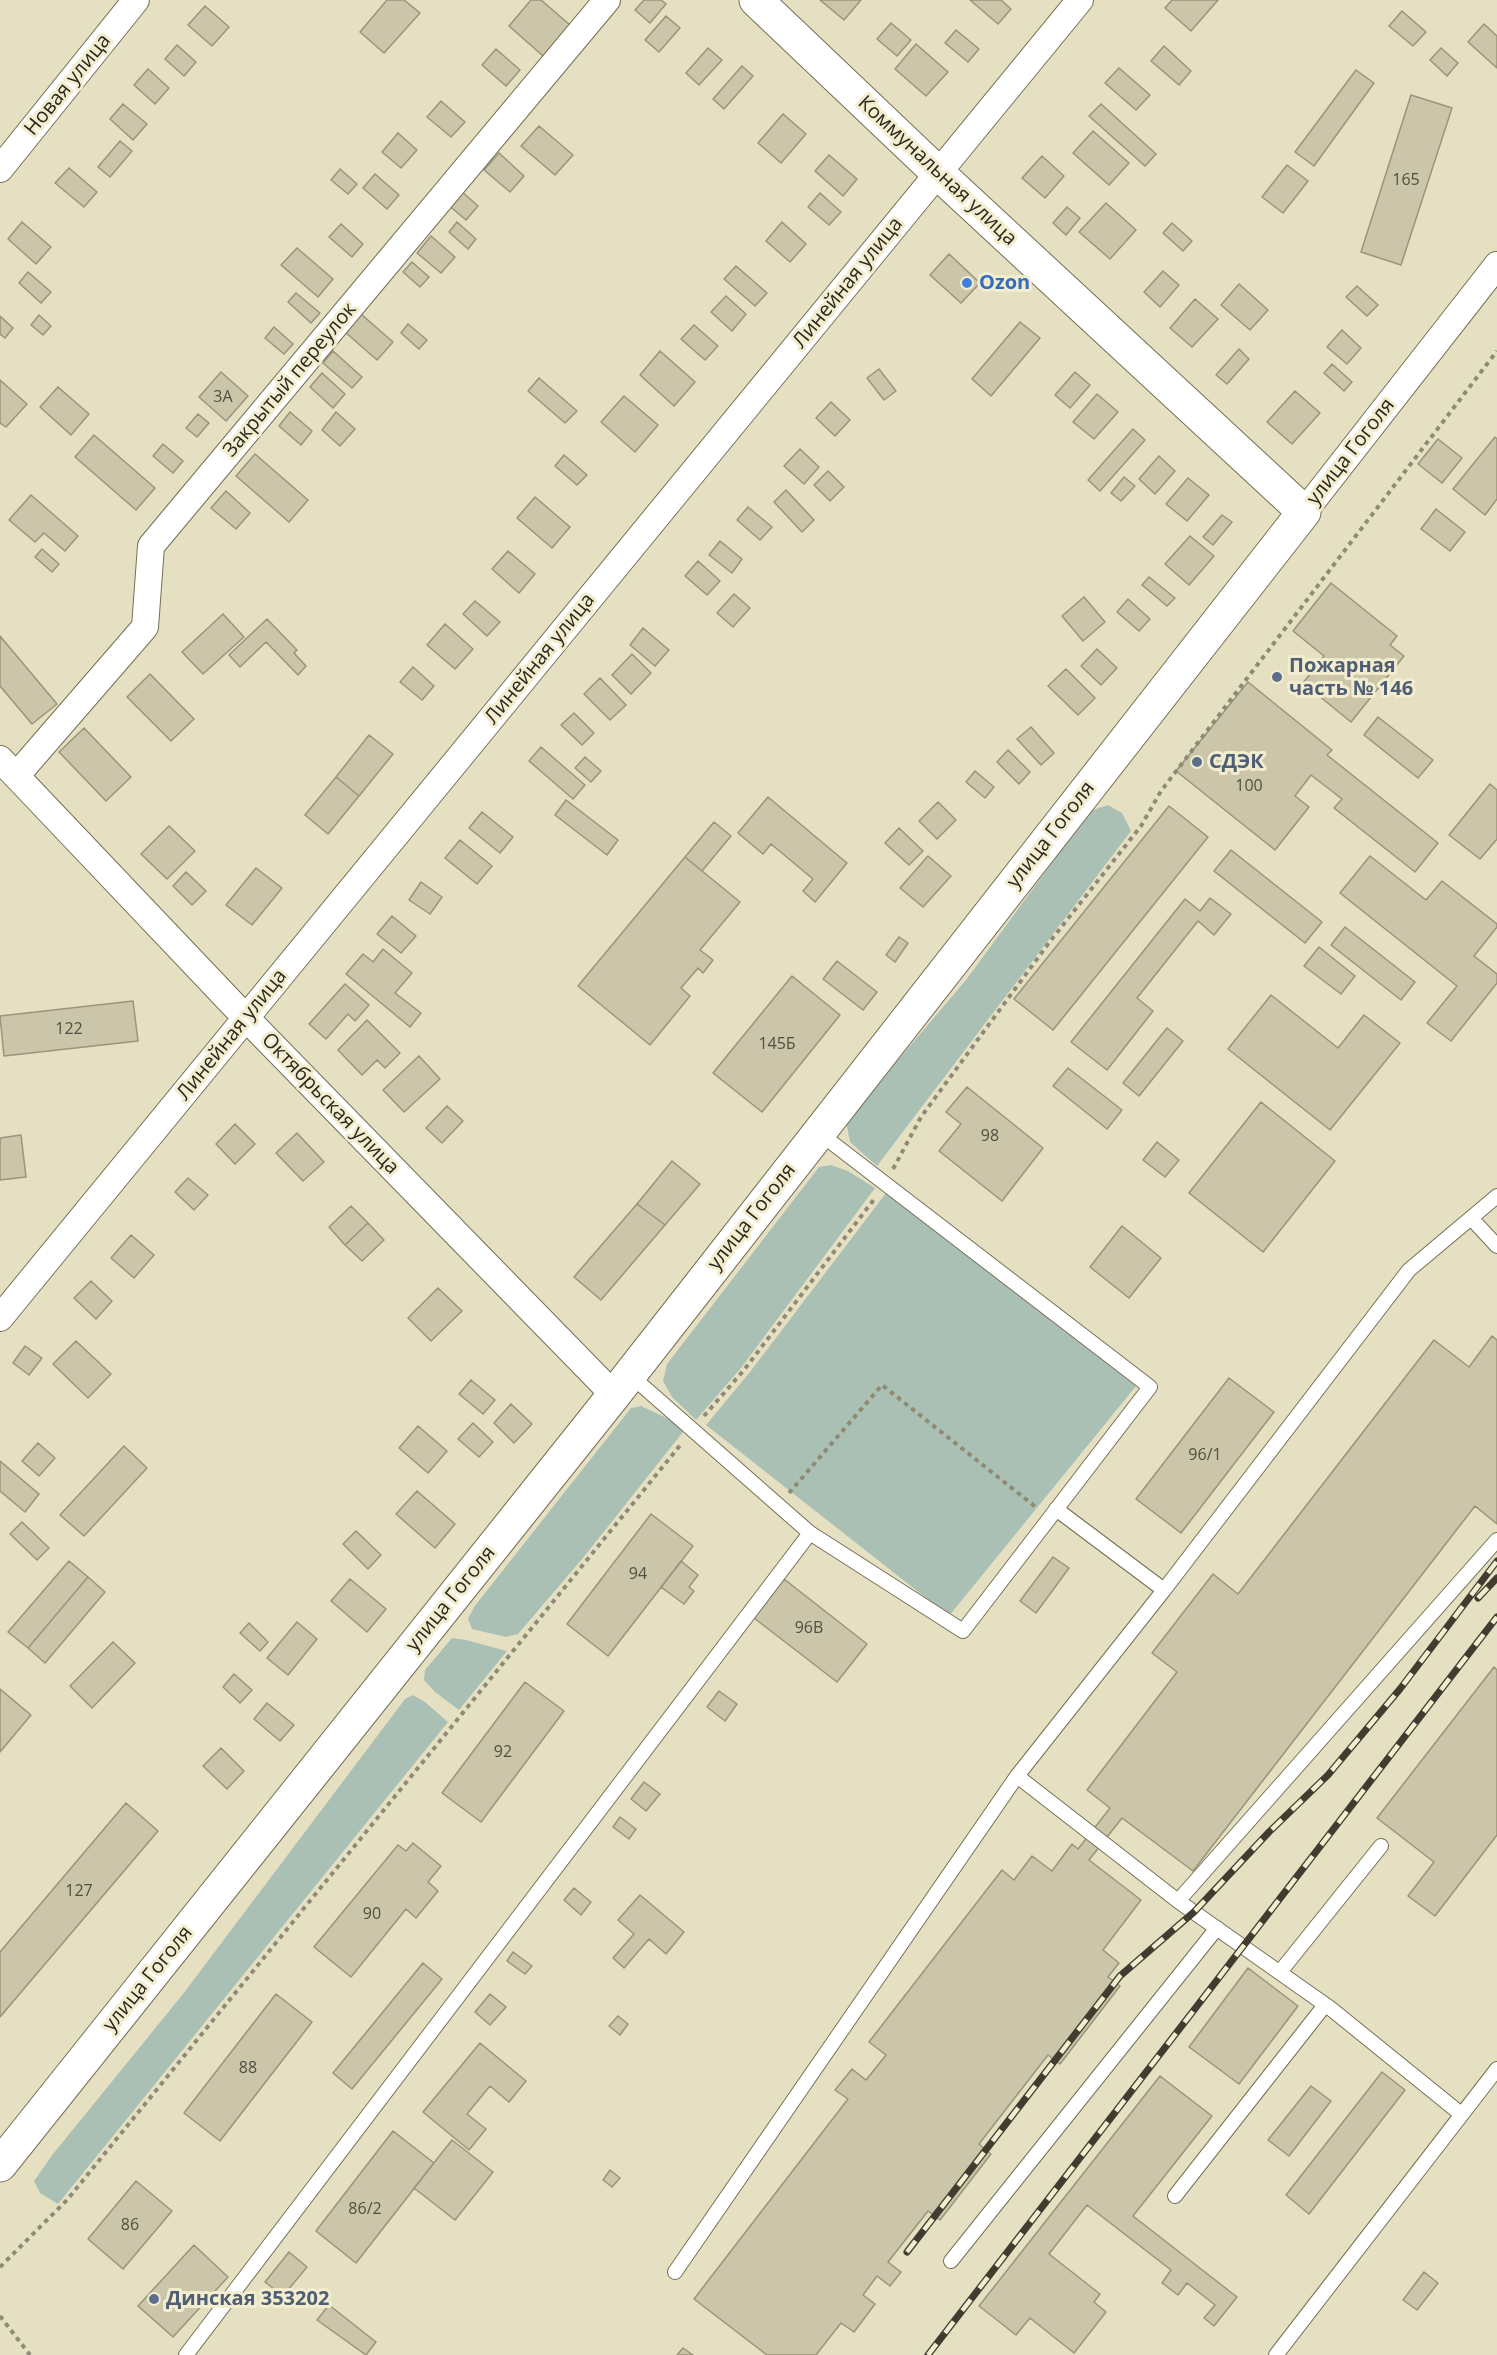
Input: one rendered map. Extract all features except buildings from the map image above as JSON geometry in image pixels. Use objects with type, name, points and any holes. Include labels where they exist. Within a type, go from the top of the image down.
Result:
[{"type":"street","name":"Новая улица","points":[[0,169],[136,0]]},
{"type":"street","name":"Закрытый переулок","points":[[8,767],[146,627],[151,546],[607,0]]},
{"type":"street","name":"Коммунальная улица","points":[[756,0],[938,173],[1304,513]]},
{"type":"street","name":"Линейная улица","points":[[0,1318],[1080,0]]},
{"type":"street","name":"улица Гоголя","points":[[0,2164],[621,1384],[1497,265]]},
{"type":"street","name":"Октябрьская улица","points":[[8,767],[246,1018],[621,1384]]},
{"type":"lane","points":[[621,1384],[693,1430],[810,1533],[963,1631],[1150,1387],[818,1132]]},
{"type":"lane","points":[[675,2272],[1017,1776],[1164,1590],[1409,1270],[1497,1196]]},
{"type":"lane","points":[[1471,1218],[1497,1246]]},
{"type":"lane","points":[[1053,1513],[1164,1590]]},
{"type":"lane","points":[[186,2355],[810,1533]]},
{"type":"lane","points":[[1178,1901],[1497,1540]]},
{"type":"lane","points":[[1017,1776],[1178,1901],[1325,2005],[1461,2114]]},
{"type":"lane","points":[[1280,1972],[1381,1846]]},
{"type":"lane","points":[[951,2261],[1217,1929]]},
{"type":"lane","points":[[1175,2196],[1325,2005]]},
{"type":"lane","points":[[1276,2355],[1497,2069]]},
{"type":"path","points":[[0,2267],[67,2200],[744,1370],[885,1184],[921,1116],[1048,944],[1140,826],[1161,791],[1497,351]]},
{"type":"path","points":[[779,1505],[882,1384],[1053,1513]]},
{"type":"path","points":[[0,2316],[30,2355]]},
{"type":"green space","points":[[1108,805],[1122,813],[1131,831],[877,1166],[850,1142],[846,1121],[966,980],[1090,811]]},
{"type":"green space","points":[[831,1165],[848,1171],[875,1188],[741,1368],[696,1420],[672,1397],[663,1381],[667,1364],[819,1167]]},
{"type":"green space","points":[[886,1193],[1136,1386],[949,1616],[706,1425],[750,1372]]},
{"type":"green space","points":[[641,1406],[673,1421],[683,1432],[583,1558],[518,1634],[506,1637],[472,1629],[468,1619],[474,1607],[631,1408]]},
{"type":"green space","points":[[452,1638],[507,1651],[459,1710],[435,1692],[424,1680],[425,1670]]},
{"type":"green space","points":[[413,1695],[448,1722],[58,2204],[40,2193],[34,2181],[53,2154],[183,1994],[405,1699]]},
{"type":"railway","points":[[907,2252],[1120,1976],[1194,1912],[1269,1832],[1328,1775],[1400,1689],[1497,1561]]},
{"type":"railway","points":[[1478,1598],[1497,1578]]},
{"type":"railway","points":[[928,2355],[1497,1617]]},
{"type":"place","name":"Ozon","points":[[967,283]]},
{"type":"place","name":"Пожарная часть № 146","points":[[1277,677]]},
{"type":"place","name":"СДЭК","points":[[1197,762]]},
{"type":"place","name":"Динская 353202","points":[[154,2299]]}]
